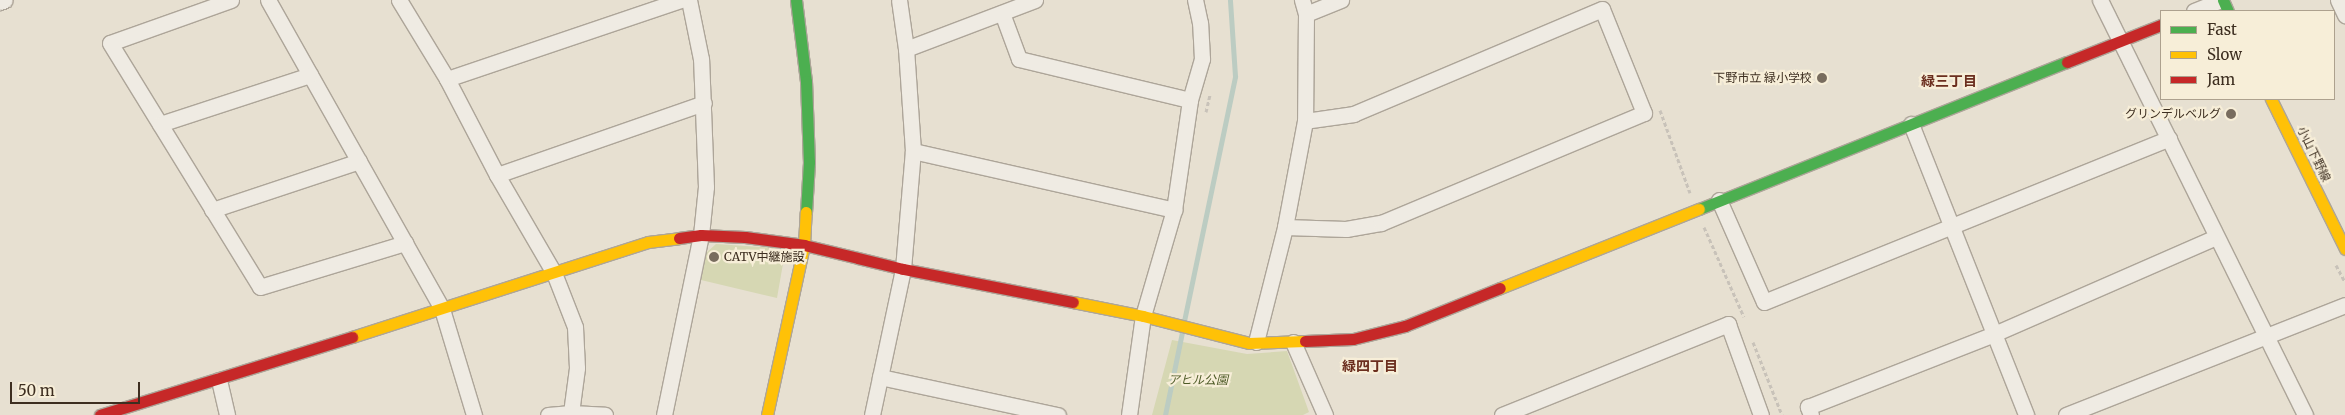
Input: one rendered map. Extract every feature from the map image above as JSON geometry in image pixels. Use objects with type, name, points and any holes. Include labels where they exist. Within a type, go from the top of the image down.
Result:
[{"type":"street","points":[[0,2],[5,0]]},
{"type":"street","points":[[231,0],[110,43],[260,287],[405,243]]},
{"type":"street","points":[[268,0],[442,309],[474,415]]},
{"type":"street","points":[[398,0],[447,79],[497,175],[554,273],[575,328],[577,368],[571,413]]},
{"type":"street","points":[[447,79],[681,0]]},
{"type":"street","points":[[664,415],[701,235],[706,187],[701,59],[690,0]]},
{"type":"street","points":[[767,415],[804,245],[809,162],[807,99],[800,18],[796,0]]},
{"type":"street","points":[[872,415],[903,269],[913,151],[906,49],[899,0]]},
{"type":"street","points":[[906,49],[1035,0]]},
{"type":"street","points":[[1129,415],[1144,316],[1174,210],[1190,100],[1202,59],[1200,23],[1195,0]]},
{"type":"street","points":[[1256,342],[1285,227],[1305,121],[1304,7],[1341,0]]},
{"type":"street","points":[[2100,0],[2305,415]]},
{"type":"street","points":[[2197,10],[2222,0]]},
{"type":"street","points":[[2338,0],[2345,15]]},
{"type":"street","points":[[1285,227],[1346,230],[1381,223],[1644,113],[1602,9],[1354,114],[1305,121]]},
{"type":"street","points":[[1002,12],[1019,60],[1190,100]]},
{"type":"street","points":[[100,415],[219,380],[648,242],[701,235],[745,237],[804,245],[903,269],[1144,316],[1256,342],[1293,342],[1353,338],[1405,326],[2160,25]]},
{"type":"street","points":[[160,124],[310,75]]},
{"type":"street","name":"小山下野線","points":[[2271,100],[2345,249]]},
{"type":"street","points":[[497,175],[704,103]]},
{"type":"street","points":[[1911,124],[2026,415]]},
{"type":"street","points":[[1719,200],[1764,302],[2169,138]]},
{"type":"street","points":[[913,151],[1174,210]]},
{"type":"street","points":[[212,210],[359,161]]},
{"type":"street","points":[[1811,415],[1808,407],[1994,334],[2216,237]]},
{"type":"street","points":[[2066,415],[2345,305]]},
{"type":"street","points":[[1502,415],[1728,324],[1761,415]]},
{"type":"street","points":[[1293,342],[1325,415]]},
{"type":"street","points":[[880,377],[1058,415]]},
{"type":"street","points":[[219,380],[227,415]]},
{"type":"street","points":[[548,415],[571,413],[605,415]]},
{"type":"path","points":[[1658,105],[1696,209],[1745,320]]},
{"type":"path","points":[[1752,337],[1782,415]]},
{"type":"green space","points":[[716,244],[776,248],[784,258],[777,298],[701,280],[706,253]]},
{"type":"green space","name":"アヒル公園","points":[[1172,340],[1247,354],[1287,351],[1309,412],[1303,415],[1152,415]]},
{"type":"waterway","points":[[1184,321],[1235,76],[1230,0]]},
{"type":"waterway","points":[[1165,415],[1182,332]]},
{"type":"traffic: fast","points":[[796,0],[806,81],[809,162],[806,212]]},
{"type":"traffic: fast","points":[[2223,0],[2228,10]]},
{"type":"traffic: fast","points":[[1699,209],[2067,62]]},
{"type":"traffic: slow","points":[[2271,100],[2345,249]]},
{"type":"traffic: slow","points":[[1500,288],[1699,209]]},
{"type":"traffic: slow","points":[[767,415],[804,245],[806,212]]},
{"type":"traffic: slow","points":[[352,337],[648,242],[679,238]]},
{"type":"traffic: slow","points":[[1073,302],[1143,316],[1249,343],[1305,341]]},
{"type":"traffic: jam","points":[[2067,62],[2160,25]]},
{"type":"traffic: jam","points":[[679,238],[701,235],[745,237],[804,245],[903,269],[1073,302]]},
{"type":"traffic: jam","points":[[1305,341],[1353,339],[1405,326],[1500,288]]},
{"type":"traffic: jam","points":[[100,415],[352,337]]},
{"type":"place","name":"下野市立 緑小学校","points":[[1822,78]]},
{"type":"place","name":"グリンデルベルグ","points":[[2231,114]]},
{"type":"place","name":"CATV中継施設","points":[[714,257]]},
{"type":"district","name":"緑三丁目","points":[[1949,81]]},
{"type":"district","name":"緑四丁目","points":[[1370,366]]}]
